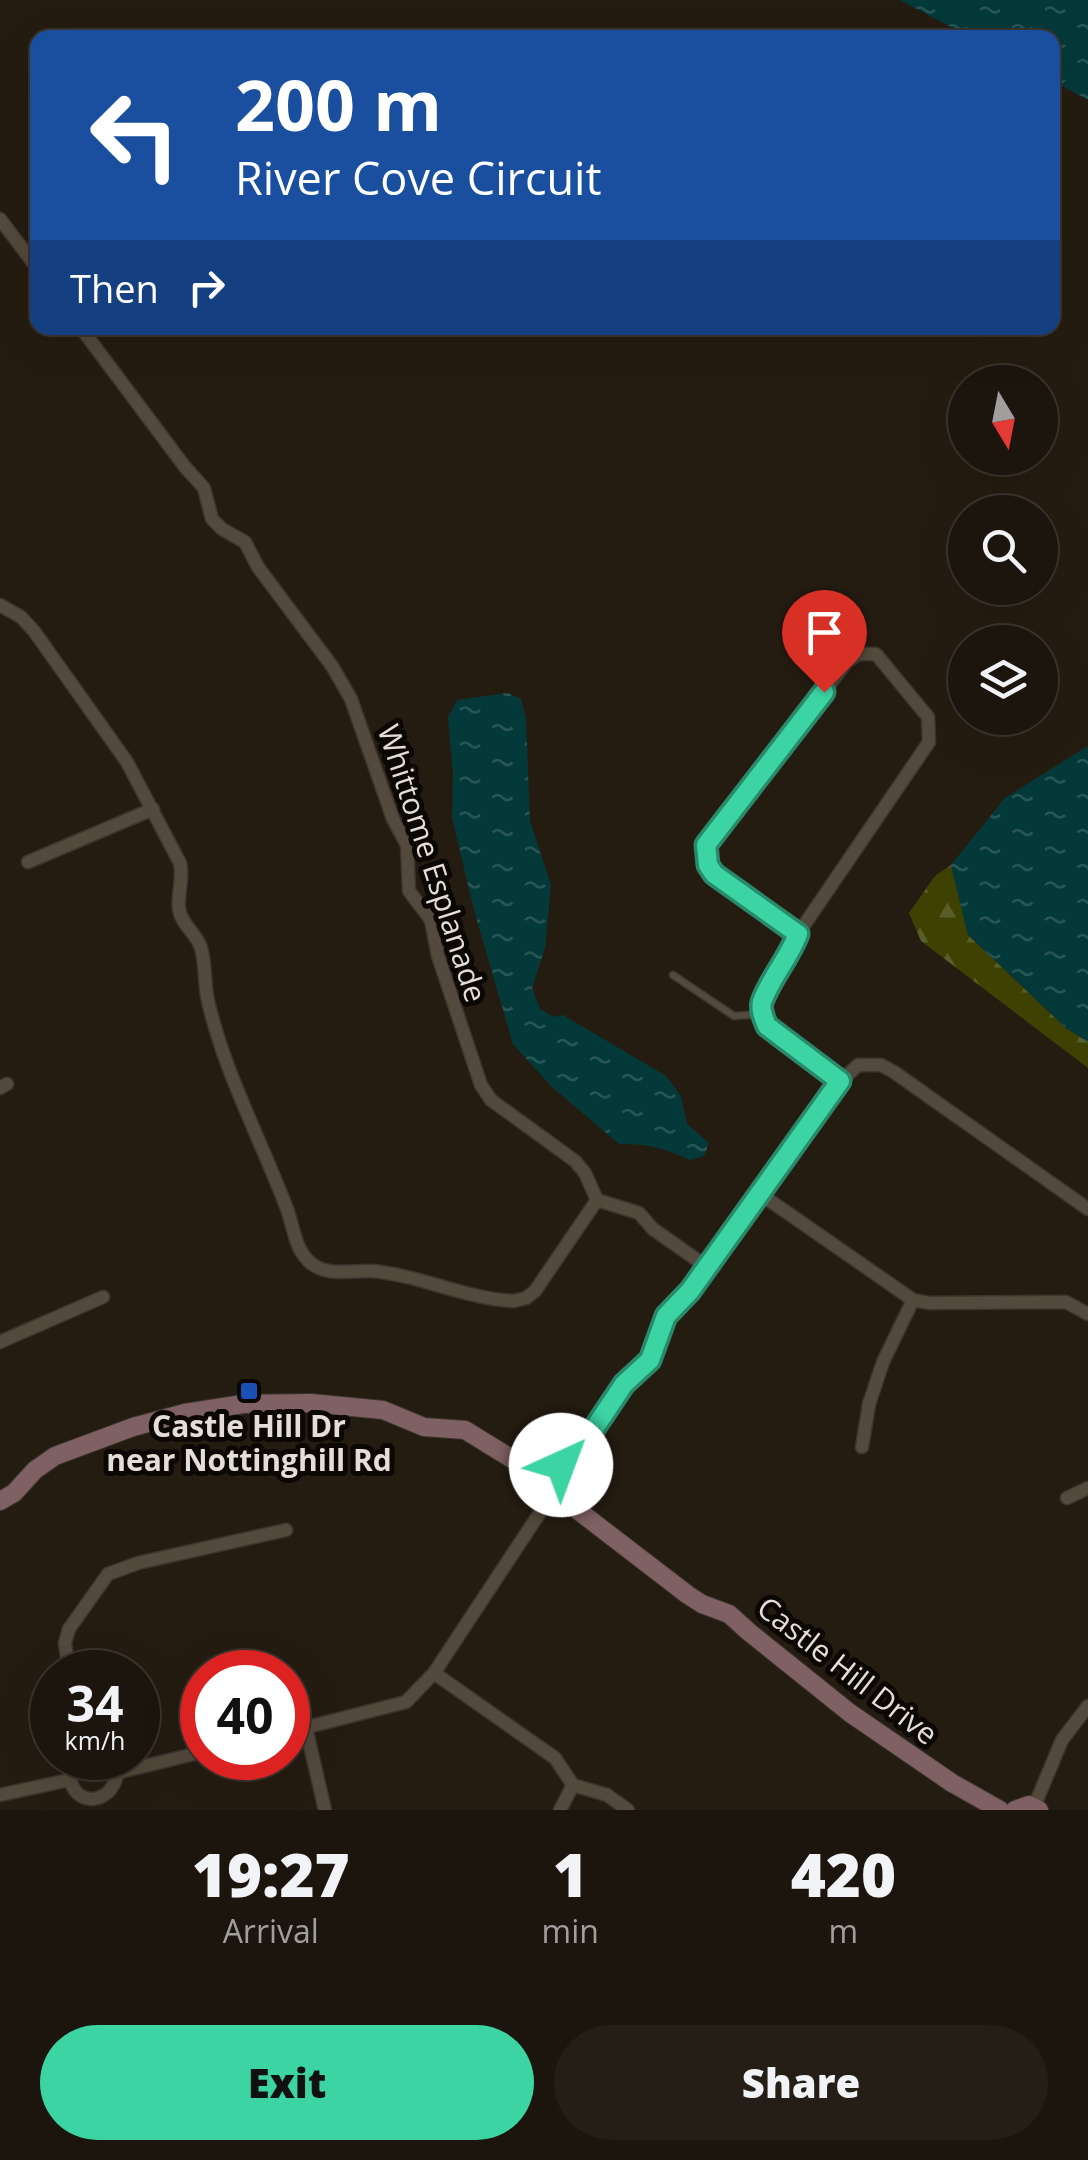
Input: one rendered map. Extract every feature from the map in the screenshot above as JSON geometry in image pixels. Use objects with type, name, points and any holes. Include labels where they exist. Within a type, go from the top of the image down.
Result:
[{"type":"street","points":[[0,219],[30,259]]},
{"type":"street","name":"Whittome Esplanade","points":[[86,335],[184,467],[204,488],[212,519],[245,542],[258,567],[332,666],[361,721],[392,819],[407,845],[409,890],[432,920],[438,956],[473,1070],[491,1100],[574,1161],[585,1174],[596,1200]]},
{"type":"street","points":[[0,606],[21,617],[34,630],[128,762],[180,863],[181,916],[202,951],[207,998],[222,1054],[288,1212],[300,1252],[308,1261],[334,1272],[406,1276],[514,1301],[536,1291],[596,1200],[639,1213],[653,1230],[707,1268]]},
{"type":"street","points":[[798,934],[714,874],[708,865],[706,845],[847,662],[858,654],[876,654],[928,717],[929,742],[798,934],[761,1004],[767,1026],[840,1081]]},
{"type":"street","points":[[28,862],[153,809]]},
{"type":"street","points":[[567,1469],[624,1384],[650,1360],[666,1316],[707,1268],[840,1081],[858,1065],[881,1065],[1088,1210]]},
{"type":"street","points":[[759,1194],[912,1300],[1066,1302],[1088,1314]]},
{"type":"street","points":[[0,1342],[104,1297]]},
{"type":"street","points":[[862,1447],[869,1404],[883,1362],[912,1300]]},
{"type":"street","points":[[0,1501],[14,1494],[34,1470],[56,1456],[133,1427],[243,1404],[310,1403],[383,1410],[424,1427],[465,1430],[535,1473]]},
{"type":"street","points":[[546,1465],[567,1469],[574,1482],[572,1496],[556,1506],[544,1505],[532,1492],[535,1473],[546,1465]]},
{"type":"street","points":[[1067,1498],[1088,1488]]},
{"type":"street","name":"Castle Hill Drive","points":[[567,1502],[688,1595],[741,1622],[850,1712],[952,1783],[1000,1810]]},
{"type":"street","points":[[310,1727],[406,1702],[434,1673],[544,1505]]},
{"type":"street","points":[[66,1650],[69,1628],[108,1574],[138,1563],[286,1530]]},
{"type":"street","points":[[434,1673],[555,1758],[573,1785],[607,1795],[628,1810]]},
{"type":"street","points":[[1015,1810],[1024,1806],[1036,1809],[1062,1740],[1088,1706]]},
{"type":"street","points":[[310,1745],[325,1810]]},
{"type":"street","points":[[0,1794],[69,1780],[82,1797],[97,1805],[112,1790],[114,1780]]},
{"type":"street","points":[[560,1810],[573,1785]]},
{"type":"lane","points":[[673,975],[734,1016],[762,1014]]},
{"type":"green space","points":[[951,865],[968,935],[1066,1028],[1088,1042],[1088,1068],[921,941],[909,913],[935,876]]},
{"type":"water","points":[[900,0],[1088,0],[1088,100],[1060,85],[1060,30],[957,30]]},
{"type":"water","points":[[508,693],[521,699],[526,718],[530,821],[551,885],[545,948],[532,988],[540,1009],[554,1017],[563,1015],[666,1076],[681,1096],[687,1124],[709,1143],[704,1156],[690,1160],[655,1147],[619,1144],[551,1086],[513,1044],[452,817],[448,717],[457,700]]},
{"type":"water","points":[[1088,746],[1088,1042],[1066,1028],[968,935],[951,865],[1005,798]]},
{"type":"place","name":"Castle Hill Dr near Nottinghill Rd","points":[[249,1391]]},
{"type":"route","points":[[561,1465],[567,1469],[624,1384],[650,1360],[666,1316],[690,1291],[840,1081],[767,1026],[762,1014],[761,1004],[798,934],[714,874],[706,855],[706,845],[824,692]]}]
